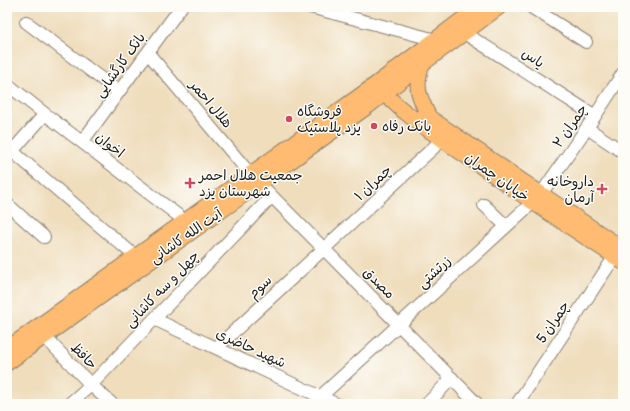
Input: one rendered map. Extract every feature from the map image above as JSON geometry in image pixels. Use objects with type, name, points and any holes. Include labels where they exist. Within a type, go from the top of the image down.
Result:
[{"type":"main road","name":"آیت الله کاشانی","points":[[460,30],[479,7]]},
{"type":"main road","name":"آیت الله کاشانی","points":[[7,363],[41,332],[140,260],[384,86],[441,43],[499,7]]},
{"type":"main road","name":"آیت الله کاشانی","points":[[255,179],[368,106],[384,86],[422,64],[441,43]]},
{"type":"main road","points":[[422,64],[417,76],[419,96],[429,117]]},
{"type":"main road","name":"خیابان چمران","points":[[384,86],[400,108],[443,139],[621,252]]},
{"type":"main road","name":"خیابان چمران","points":[[384,86],[429,117],[537,198]]},
{"type":"main road","points":[[368,106],[387,105],[400,108]]},
{"type":"main road","name":"آیت الله کاشانی","points":[[7,349],[41,332]]},
{"type":"street","name":"بانک کارگشایی","points":[[82,142],[181,7]]},
{"type":"street","points":[[310,7],[441,43]]},
{"type":"street","points":[[531,7],[586,42]]},
{"type":"street","points":[[26,22],[119,92]]},
{"type":"street","name":"یاس","points":[[460,30],[595,116]]},
{"type":"street","name":"هلال احمر","points":[[148,53],[255,179]]},
{"type":"street","name":"چمران ۲","points":[[537,198],[587,128],[623,73]]},
{"type":"street","name":"اخوان","points":[[7,84],[190,225]]},
{"type":"street","points":[[45,114],[10,154],[140,260]]},
{"type":"street","points":[[587,128],[623,152]]},
{"type":"street","name":"چمران ۱","points":[[324,249],[443,139]]},
{"type":"street","name":"مصدق","points":[[255,179],[477,404]]},
{"type":"street","name":"چهل و سه کاشانی","points":[[69,404],[91,385],[272,196]]},
{"type":"street","name":"زرتشتی","points":[[320,397],[537,198]]},
{"type":"street","points":[[7,204],[44,237]]},
{"type":"street","points":[[484,205],[506,226]]},
{"type":"street","name":"سوم","points":[[216,348],[324,249]]},
{"type":"street","name":"چمران 5","points":[[517,404],[621,252]]},
{"type":"street","name":"شهید حاضری","points":[[154,319],[336,404]]},
{"type":"street","name":"حافظ","points":[[41,332],[91,385],[112,404]]},
{"type":"street","points":[[427,404],[452,378]]},
{"type":"place","name":"فروشگاه یزد پلاستیک","points":[[289,119]]},
{"type":"place","name":"بانک رفاه","points":[[374,126]]},
{"type":"place","name":"جمعیت هلال احمر شهرستان یزد","points":[[190,183]]},
{"type":"place","name":"داروخانه آرمان","points":[[602,189]]}]
